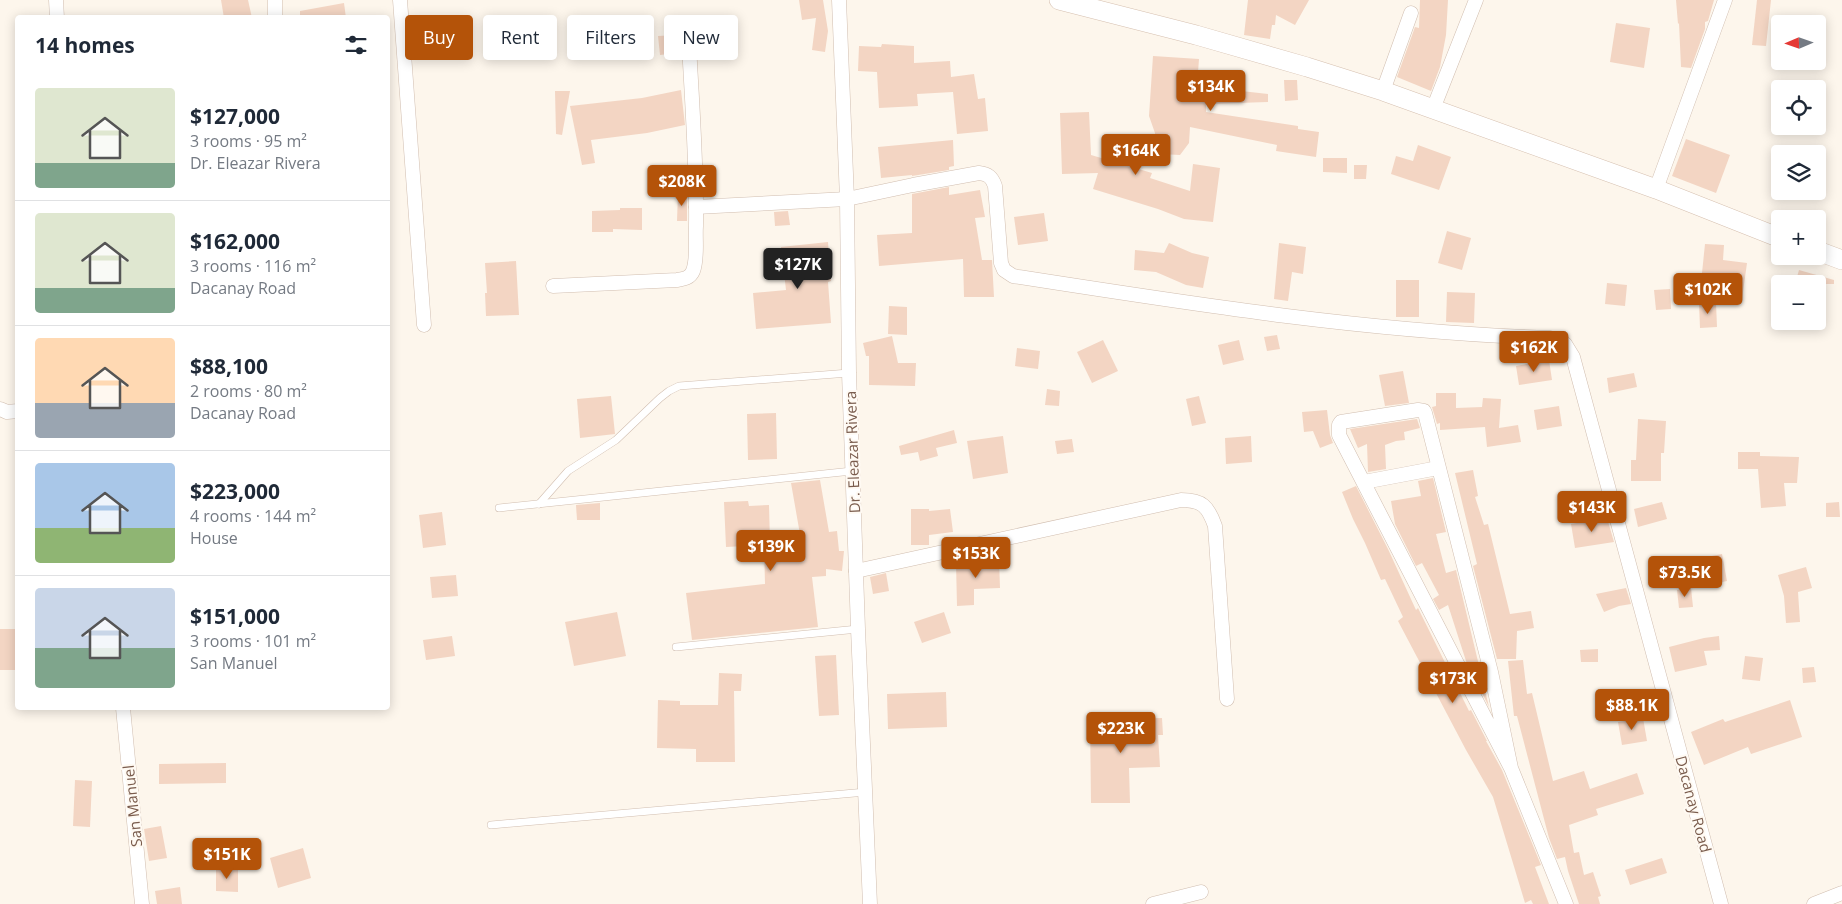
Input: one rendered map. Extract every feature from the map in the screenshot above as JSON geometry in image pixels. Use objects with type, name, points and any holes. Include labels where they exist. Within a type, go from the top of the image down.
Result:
[{"type":"street","points":[[56,0],[57,15]]},
{"type":"street","points":[[275,0],[275,15]]},
{"type":"street","points":[[400,0],[424,324]]},
{"type":"street","name":"Dr. Eleazar Rivera","points":[[839,0],[852,470],[870,904]]},
{"type":"street","points":[[1059,0],[1289,62],[1383,91],[1656,189],[1771,234]]},
{"type":"street","points":[[1433,109],[1476,0]]},
{"type":"street","points":[[1656,189],[1725,0]]},
{"type":"street","points":[[1383,91],[1411,12]]},
{"type":"street","points":[[553,286],[677,280],[691,276],[695,260],[696,207],[690,60]]},
{"type":"street","name":"Dacanay Road","points":[[846,200],[912,185],[979,173],[985,174],[990,176],[995,186],[1001,263],[1004,270],[1013,276],[1289,317],[1442,333],[1550,338],[1564,344],[1573,357],[1721,904]]},
{"type":"street","points":[[696,207],[846,200]]},
{"type":"street","points":[[1826,254],[1842,260]]},
{"type":"street","points":[[0,409],[7,412],[15,411]]},
{"type":"street","points":[[1511,768],[1491,672],[1424,411],[1418,410],[1340,422],[1338,425],[1339,434],[1511,768],[1566,904]]},
{"type":"street","points":[[1364,482],[1438,468]]},
{"type":"street","points":[[856,571],[1181,500],[1194,500],[1211,514],[1215,526],[1227,699]]},
{"type":"street","name":"San Manuel","points":[[122,710],[142,904]]},
{"type":"street","points":[[1152,904],[1201,892]]},
{"type":"street","points":[[1814,904],[1842,892]]},
{"type":"lane","points":[[539,504],[568,471],[616,440],[660,398],[680,386],[849,373]]},
{"type":"lane","points":[[499,508],[852,470]]},
{"type":"lane","points":[[676,647],[858,629]]},
{"type":"lane","points":[[491,825],[866,792]]},
{"type":"building","points":[[221,0],[248,0],[251,15],[224,15]]},
{"type":"building","points":[[799,0],[823,0],[828,31],[825,52],[812,50],[816,18],[802,20]]},
{"type":"building","points":[[1248,0],[1309,0],[1295,25],[1276,15],[1270,39],[1244,35]]},
{"type":"building","points":[[1420,0],[1448,0],[1446,35],[1440,67],[1431,91],[1397,77],[1415,27],[1419,28]]},
{"type":"building","points":[[1676,0],[1714,0],[1691,68],[1681,67]]},
{"type":"building","points":[[1757,0],[1771,0],[1766,46],[1752,45]]},
{"type":"building","points":[[344,3],[346,15],[300,15],[300,11]]},
{"type":"building","points":[[1616,23],[1650,28],[1644,68],[1610,62]]},
{"type":"building","points":[[658,36],[664,36],[664,55],[660,55]]},
{"type":"building","points":[[882,44],[914,46],[914,63],[950,61],[951,77],[974,74],[978,99],[985,98],[988,131],[957,134],[953,92],[917,94],[918,106],[879,108],[877,72],[858,71],[859,46],[881,47]]},
{"type":"building","points":[[1153,56],[1199,59],[1197,86],[1268,94],[1268,102],[1206,104],[1206,112],[1298,126],[1298,129],[1319,132],[1316,157],[1276,151],[1277,145],[1190,127],[1189,143],[1180,155],[1160,154],[1149,116]]},
{"type":"building","points":[[1284,80],[1297,80],[1298,100],[1285,101]]},
{"type":"building","points":[[681,90],[685,125],[647,133],[591,140],[595,163],[582,165],[570,106],[642,98]]},
{"type":"building","points":[[555,91],[570,91],[562,135],[556,134]]},
{"type":"building","points":[[1089,112],[1091,155],[1152,173],[1150,178],[1190,191],[1193,164],[1220,168],[1213,222],[1184,219],[1093,189],[1098,173],[1062,174],[1060,113]]},
{"type":"building","points":[[1686,139],[1730,155],[1716,193],[1672,176]]},
{"type":"building","points":[[953,140],[954,166],[949,167],[949,170],[912,176],[881,178],[878,147]]},
{"type":"building","points":[[1418,145],[1451,157],[1439,190],[1391,174],[1396,156],[1413,161]]},
{"type":"building","points":[[1323,158],[1347,158],[1347,173],[1323,172]]},
{"type":"building","points":[[1354,165],[1367,165],[1366,179],[1354,179]]},
{"type":"building","points":[[949,187],[949,195],[980,190],[985,217],[975,218],[982,260],[992,260],[994,297],[964,297],[963,259],[879,266],[877,235],[912,233],[912,194]]},
{"type":"building","points":[[678,193],[687,193],[687,221],[677,221]]},
{"type":"building","points":[[620,208],[642,208],[642,230],[613,229],[613,232],[592,232],[592,211],[620,210]]},
{"type":"building","points":[[788,211],[790,225],[775,226],[774,212]]},
{"type":"building","points":[[1044,213],[1048,241],[1018,245],[1014,217]]},
{"type":"building","points":[[1447,231],[1471,238],[1462,270],[1438,263]]},
{"type":"building","points":[[828,242],[831,281],[828,282],[831,323],[756,329],[753,293],[786,290],[781,247]]},
{"type":"building","points":[[1169,243],[1192,253],[1209,257],[1203,288],[1186,285],[1156,272],[1134,270],[1135,250],[1164,253]]},
{"type":"building","points":[[1279,243],[1306,247],[1303,274],[1292,272],[1288,301],[1274,299]]},
{"type":"building","points":[[1705,244],[1724,245],[1723,260],[1747,263],[1742,299],[1710,295],[1712,274],[1702,273]]},
{"type":"building","points":[[516,261],[519,315],[486,316],[485,263]]},
{"type":"building","points":[[1799,270],[1816,275],[1798,275]]},
{"type":"building","points":[[1826,278],[1834,280],[1834,284],[1826,284]]},
{"type":"building","points":[[1396,280],[1419,280],[1419,317],[1396,317]]},
{"type":"building","points":[[1607,283],[1627,285],[1625,306],[1605,304]]},
{"type":"building","points":[[1670,289],[1671,309],[1656,310],[1654,290]]},
{"type":"building","points":[[1447,292],[1475,293],[1474,323],[1446,322]]},
{"type":"building","points":[[1699,303],[1716,303],[1717,327],[1700,328]]},
{"type":"building","points":[[889,306],[907,307],[907,335],[888,334]]},
{"type":"building","points":[[1277,335],[1280,349],[1267,351],[1264,337]]},
{"type":"building","points":[[892,336],[898,363],[916,363],[915,386],[869,385],[869,356],[866,356],[863,343]]},
{"type":"building","points":[[1103,340],[1118,371],[1092,383],[1077,352]]},
{"type":"building","points":[[1239,340],[1244,360],[1223,365],[1218,345]]},
{"type":"building","points":[[1017,348],[1040,351],[1038,369],[1015,366]]},
{"type":"building","points":[[1549,360],[1552,380],[1519,385],[1516,366]]},
{"type":"building","points":[[1403,371],[1409,403],[1385,406],[1379,375]]},
{"type":"building","points":[[1634,373],[1637,387],[1609,393],[1607,378]]},
{"type":"building","points":[[1047,389],[1060,391],[1059,406],[1045,405]]},
{"type":"building","points":[[1436,393],[1456,393],[1456,408],[1482,407],[1483,398],[1501,399],[1499,428],[1518,425],[1521,442],[1487,447],[1485,427],[1440,430],[1440,423],[1437,424],[1432,407],[1436,406]]},
{"type":"building","points":[[611,396],[615,434],[580,438],[577,399]]},
{"type":"building","points":[[1199,396],[1206,423],[1192,426],[1186,399]]},
{"type":"building","points":[[1559,406],[1562,426],[1537,430],[1534,410]]},
{"type":"building","points":[[1327,410],[1330,435],[1333,443],[1320,448],[1313,431],[1304,432],[1302,412]]},
{"type":"building","points":[[776,413],[777,459],[748,460],[747,414]]},
{"type":"building","points":[[1417,419],[1420,428],[1404,432],[1405,440],[1385,445],[1386,469],[1368,472],[1367,444],[1358,448],[1350,429]]},
{"type":"building","points":[[1638,419],[1666,421],[1664,453],[1661,453],[1661,481],[1631,481],[1631,460],[1636,460]]},
{"type":"building","points":[[954,430],[957,443],[936,448],[938,456],[920,461],[918,452],[901,455],[899,446]]},
{"type":"building","points":[[1003,436],[1008,473],[973,479],[967,441]]},
{"type":"building","points":[[1251,436],[1252,462],[1226,464],[1225,438]]},
{"type":"building","points":[[1072,439],[1074,452],[1057,454],[1055,441]]},
{"type":"building","points":[[1738,452],[1760,452],[1760,456],[1799,457],[1797,483],[1784,483],[1786,506],[1761,508],[1758,469],[1738,469]]},
{"type":"building","points":[[1473,470],[1478,496],[1475,497],[1484,525],[1488,524],[1510,614],[1531,611],[1534,628],[1517,631],[1516,659],[1497,659],[1473,566],[1477,564],[1455,473]]},
{"type":"building","points":[[1433,478],[1446,532],[1436,534],[1446,573],[1456,570],[1489,707],[1466,661],[1448,605],[1439,610],[1433,599],[1439,595],[1422,563],[1416,566],[1395,524],[1391,501],[1421,496],[1418,481]]},
{"type":"building","points":[[820,480],[829,532],[837,531],[839,551],[844,551],[842,571],[826,569],[826,576],[812,577],[818,627],[692,640],[686,593],[765,584],[764,545],[726,547],[724,502],[748,501],[749,506],[769,505],[770,542],[801,540],[791,483]]},
{"type":"building","points":[[1356,486],[1416,610],[1418,608],[1469,711],[1471,710],[1502,770],[1541,865],[1535,867],[1549,904],[1533,904],[1531,900],[1525,903],[1493,797],[1398,621],[1403,617],[1385,579],[1381,580],[1342,492]]},
{"type":"building","points":[[1662,502],[1667,519],[1638,527],[1634,509]]},
{"type":"building","points":[[1839,502],[1840,517],[1826,517],[1826,503]]},
{"type":"building","points":[[600,503],[600,520],[577,520],[576,505]]},
{"type":"building","points":[[911,509],[929,509],[929,511],[950,509],[953,532],[929,535],[929,545],[911,545]]},
{"type":"building","points":[[442,512],[446,545],[423,548],[419,515]]},
{"type":"building","points":[[1607,518],[1614,542],[1575,548],[1571,524]]},
{"type":"building","points":[[1722,554],[1727,581],[1692,588],[1687,561]]},
{"type":"building","points":[[981,559],[999,559],[1000,588],[974,589],[974,605],[957,606],[956,563],[981,563]]},
{"type":"building","points":[[1806,567],[1812,588],[1798,592],[1800,622],[1786,623],[1784,596],[1778,575]]},
{"type":"building","points":[[886,573],[889,591],[873,594],[870,577]]},
{"type":"building","points":[[456,575],[458,596],[432,598],[430,577]]},
{"type":"building","points":[[1626,588],[1631,604],[1604,612],[1596,594]]},
{"type":"building","points":[[1691,588],[1693,607],[1679,608],[1677,590]]},
{"type":"building","points":[[617,612],[626,656],[574,666],[565,622]]},
{"type":"building","points":[[944,612],[951,633],[922,643],[914,622]]},
{"type":"building","points":[[0,629],[15,629],[15,670],[0,670]]},
{"type":"building","points":[[452,636],[455,656],[426,660],[423,640]]},
{"type":"building","points":[[1719,636],[1720,650],[1704,651],[1707,665],[1675,672],[1669,647]]},
{"type":"building","points":[[1598,649],[1598,662],[1581,662],[1580,650]]},
{"type":"building","points":[[836,655],[839,715],[819,716],[815,656]]},
{"type":"building","points":[[1745,656],[1763,658],[1760,681],[1742,679]]},
{"type":"building","points":[[1523,660],[1527,694],[1532,693],[1553,781],[1584,771],[1590,789],[1637,773],[1644,794],[1596,809],[1598,815],[1569,825],[1574,853],[1579,852],[1584,875],[1593,872],[1601,896],[1598,897],[1600,904],[1579,904],[1565,857],[1557,859],[1549,838],[1517,716],[1514,716],[1508,661]]},
{"type":"building","points":[[1814,667],[1816,682],[1803,683],[1802,668]]},
{"type":"building","points":[[719,673],[742,674],[741,691],[734,691],[735,762],[696,762],[696,749],[657,748],[658,700],[680,701],[680,705],[718,705]]},
{"type":"building","points":[[946,692],[947,727],[888,729],[887,694]]},
{"type":"building","points":[[1790,700],[1802,737],[1751,754],[1748,747],[1704,765],[1691,732],[1723,719],[1725,722]]},
{"type":"building","points":[[1128,716],[1128,719],[1162,718],[1163,735],[1158,735],[1160,767],[1129,768],[1130,803],[1091,803],[1090,717]]},
{"type":"building","points":[[1643,718],[1647,741],[1622,745],[1618,722]]},
{"type":"building","points":[[226,763],[226,783],[159,784],[159,764]]},
{"type":"building","points":[[75,780],[92,781],[90,827],[73,826]]},
{"type":"building","points":[[161,826],[167,858],[149,861],[144,829]]},
{"type":"building","points":[[303,848],[311,878],[278,888],[270,858]]},
{"type":"building","points":[[1662,858],[1667,873],[1630,885],[1625,870]]},
{"type":"building","points":[[216,868],[238,869],[238,892],[216,891]]},
{"type":"building","points":[[180,887],[182,904],[157,904],[155,891]]}]
